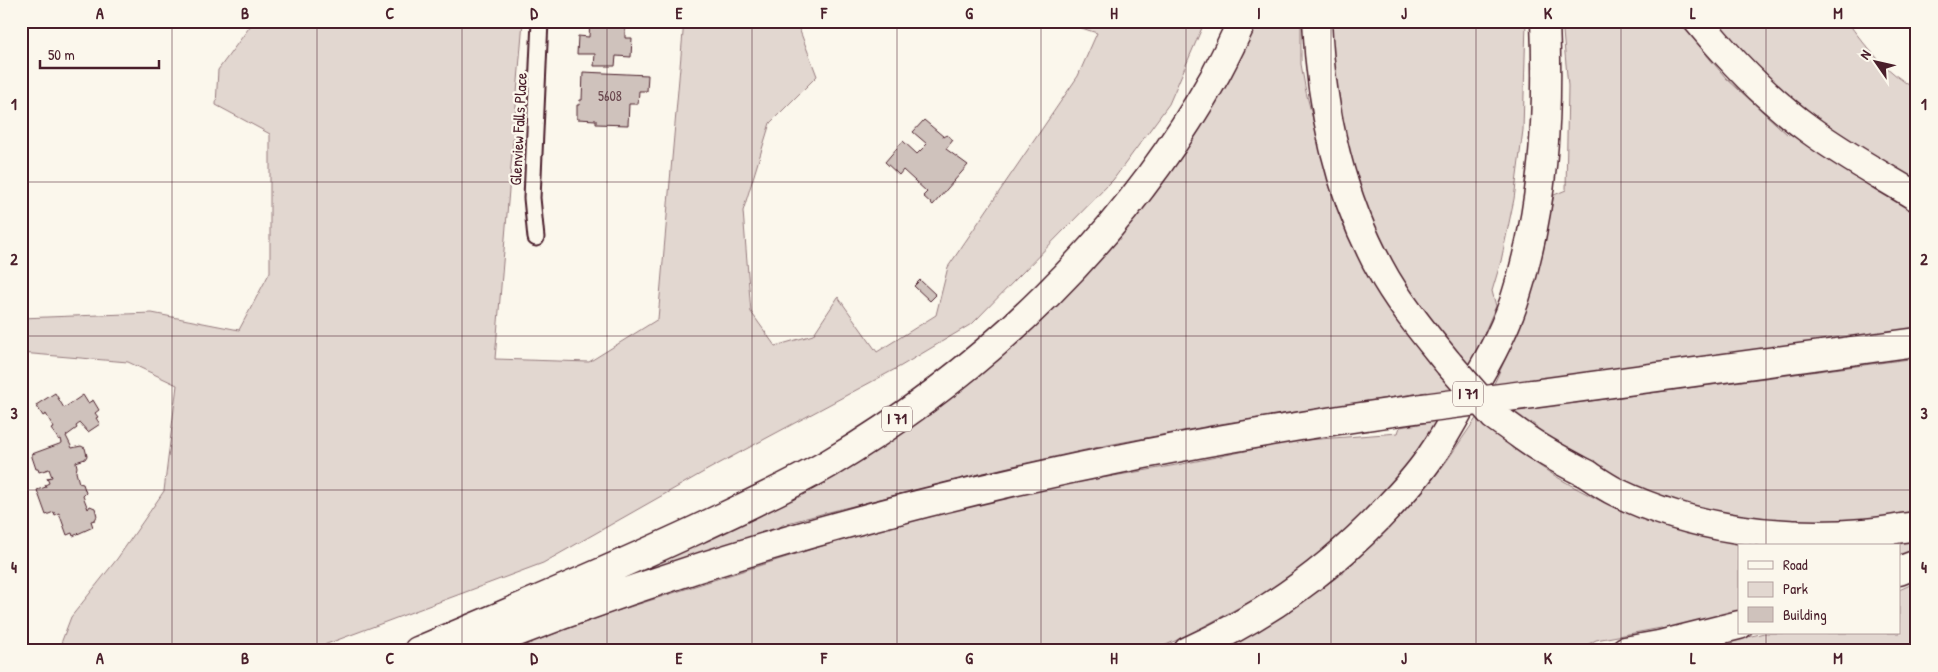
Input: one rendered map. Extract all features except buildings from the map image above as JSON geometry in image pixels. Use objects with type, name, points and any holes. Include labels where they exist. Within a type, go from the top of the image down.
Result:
[{"type":"highway","name":"I 71","points":[[418,651],[639,556],[768,496],[826,465],[882,430],[943,388],[987,352],[1031,312],[1077,264],[1137,193],[1178,136],[1216,74],[1242,21]]},
{"type":"highway","points":[[1317,21],[1319,62],[1329,132],[1341,177],[1358,221],[1386,278],[1414,321],[1494,416],[1545,452],[1616,492],[1696,521],[1762,532],[1812,535],[1864,533],[1917,526]]},
{"type":"highway","name":"I 71","points":[[1188,651],[1240,625],[1286,597],[1330,564],[1372,525],[1412,481],[1433,453],[1491,356],[1514,302],[1538,202],[1545,147],[1547,105],[1545,21]]},
{"type":"highway","points":[[1698,21],[1743,71],[1774,101],[1840,151],[1917,197]]},
{"type":"highway","points":[[469,651],[604,600],[724,559],[828,528],[1002,484],[1152,451],[1255,433],[1423,408],[1917,342]]},
{"type":"highway","points":[[1900,571],[1917,564]]},
{"type":"highway","points":[[1625,651],[1659,645],[1738,625]]},
{"type":"street","name":"Glenview Falls Place","points":[[536,238],[532,198],[540,21]]},
{"type":"green space","points":[[254,21],[523,21],[495,359],[589,362],[658,319],[684,21],[794,21],[800,31],[817,76],[770,123],[743,211],[751,312],[775,346],[813,335],[838,297],[877,352],[936,315],[948,267],[1078,76],[1097,33],[1060,21],[1205,21],[1169,104],[1113,180],[973,323],[901,366],[709,469],[543,563],[308,651],[58,651],[71,617],[117,559],[164,491],[177,385],[128,362],[21,353],[21,318],[152,313],[239,330],[270,272],[270,134],[216,105],[218,70]]},
{"type":"green space","points":[[1258,21],[1301,21],[1301,64],[1306,92],[1327,174],[1343,222],[1371,278],[1401,326],[1430,365],[1453,391],[1428,395],[1427,392],[1220,424],[1108,445],[1004,468],[784,524],[776,530],[612,583],[978,373],[1025,336],[1070,289]]},
{"type":"green space","points":[[1328,21],[1526,21],[1523,130],[1514,199],[1501,261],[1492,291],[1496,306],[1469,368],[1417,306],[1368,223],[1339,132]]},
{"type":"green space","points":[[1562,21],[1678,21],[1726,78],[1788,135],[1792,132],[1866,182],[1917,210],[1917,328],[1493,386],[1523,320],[1540,261],[1554,195],[1566,190],[1568,86]]},
{"type":"green space","points":[[1718,21],[1847,21],[1862,41],[1887,68],[1917,90],[1917,182],[1863,153],[1749,64]]},
{"type":"green space","points":[[1917,358],[1917,516],[1883,523],[1756,523],[1648,495],[1551,440],[1536,429],[1537,427],[1531,422],[1514,411]]},
{"type":"green space","points":[[1477,417],[1542,468],[1590,496],[1641,518],[1672,527],[1765,544],[1738,544],[1738,615],[1672,632],[1661,628],[1596,640],[1585,646],[1541,651],[1224,651],[1290,611],[1344,572],[1403,514],[1446,462]]},
{"type":"green space","points":[[1443,420],[1424,448],[1350,531],[1257,603],[1251,601],[1184,637],[1152,651],[507,651],[611,613],[844,539],[952,511],[1056,486],[1182,464],[1294,441],[1398,433],[1400,427]]},
{"type":"green space","points":[[1917,538],[1917,554],[1900,561],[1900,544],[1887,544]]},
{"type":"green space","points":[[1917,582],[1917,651],[1689,651],[1760,634],[1900,634],[1900,590]]}]
